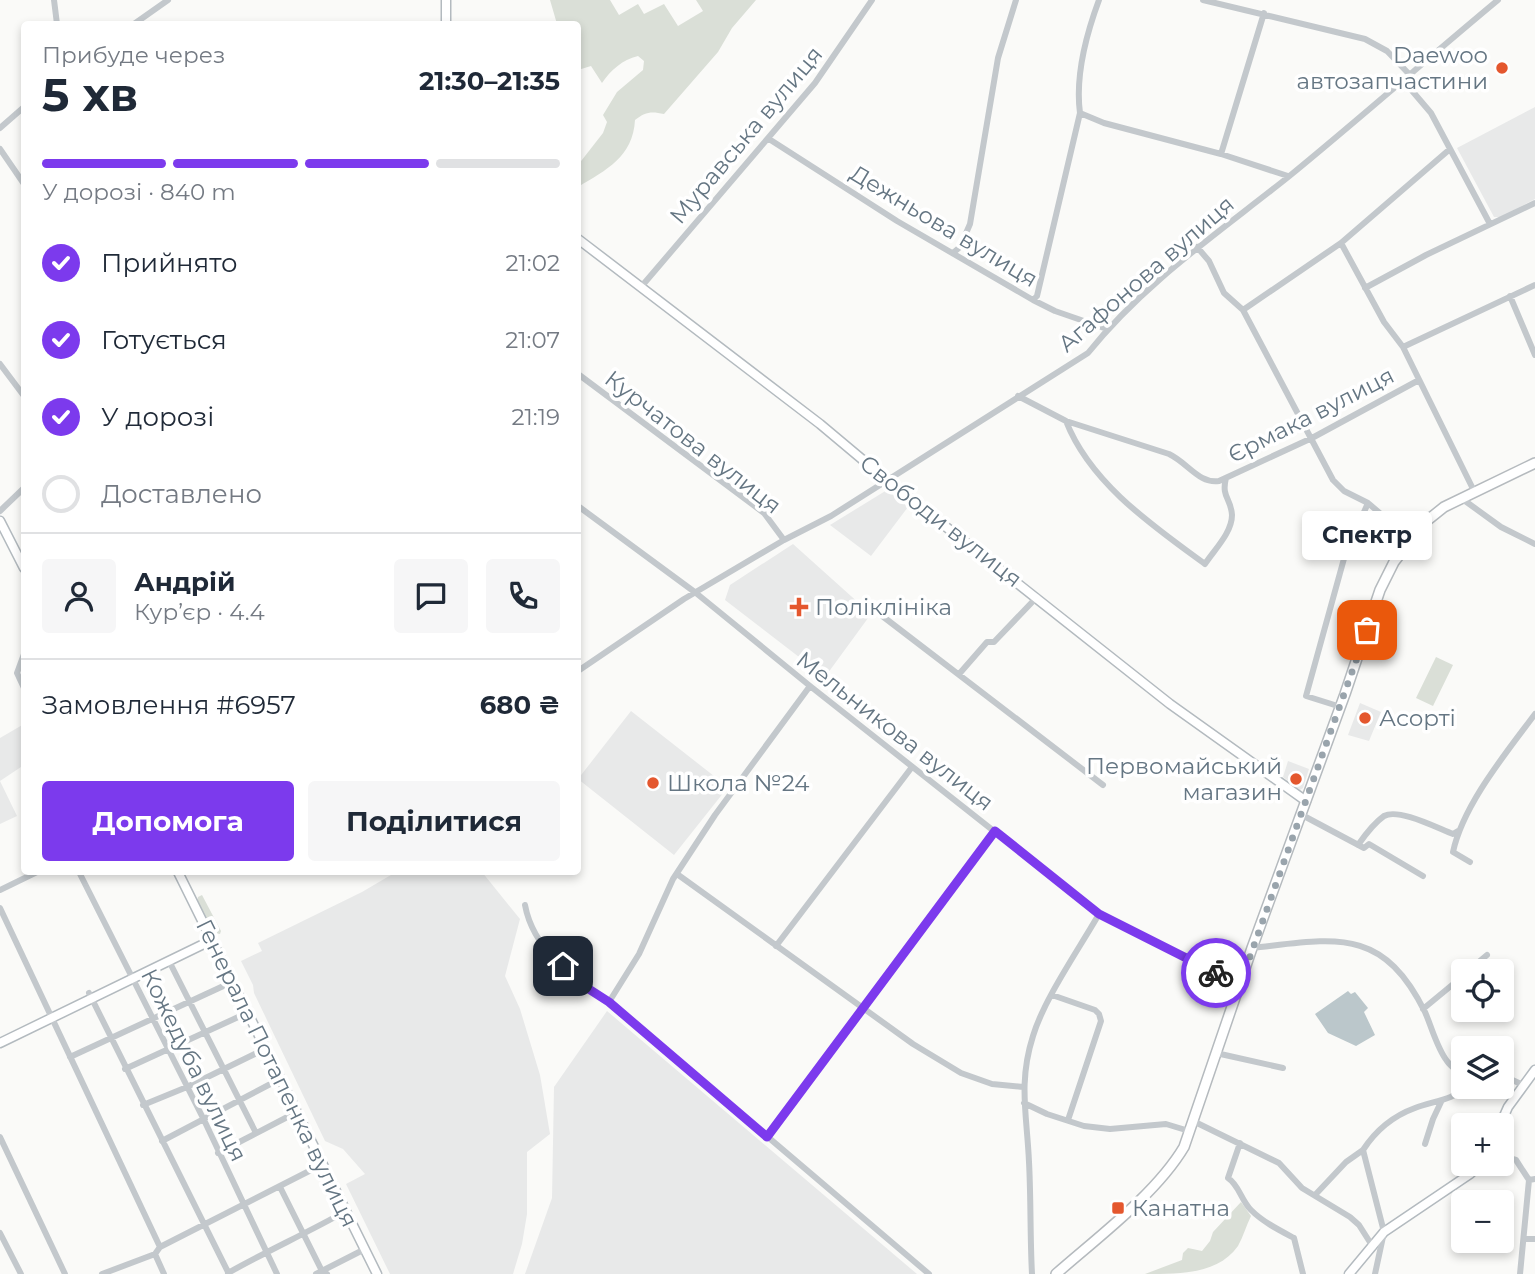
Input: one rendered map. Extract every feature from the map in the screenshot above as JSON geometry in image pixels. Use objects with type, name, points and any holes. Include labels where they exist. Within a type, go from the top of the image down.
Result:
[{"type":"main road","points":[[1056,1274],[1152,1188],[1174,1164],[1193,1121],[1380,590],[1410,539],[1424,523],[1444,508],[1535,463]]},
{"type":"street","points":[[54,0],[57,21]]},
{"type":"street","points":[[138,21],[168,0]]},
{"type":"street","points":[[446,0],[446,21]]},
{"type":"street","name":"Муравська вулиця","points":[[641,288],[815,83],[872,0]]},
{"type":"street","points":[[953,254],[960,247],[971,224],[998,58],[1016,0]]},
{"type":"street","points":[[1033,300],[1037,296],[1080,113],[1078,100],[1087,32],[1099,0]]},
{"type":"street","points":[[1203,0],[1365,39],[1387,51],[1409,74]]},
{"type":"street","name":"Агафонова вулиця","points":[[581,669],[684,599],[784,540],[831,516],[1088,353],[1107,329],[1196,247],[1288,176],[1498,0]]},
{"type":"street","points":[[1221,155],[1264,13]]},
{"type":"street","points":[[1402,79],[1431,113],[1490,224]]},
{"type":"street","points":[[0,128],[21,110]]},
{"type":"street","points":[[1080,113],[1104,123],[1288,176]]},
{"type":"street","name":"Дежньова вулиця","points":[[769,139],[888,215],[1033,300],[1055,311],[1107,329]]},
{"type":"street","points":[[0,149],[21,180]]},
{"type":"street","points":[[1243,310],[1341,243],[1450,149]]},
{"type":"street","points":[[1365,288],[1535,203]]},
{"type":"street","name":"Свободи вулиця","points":[[581,241],[820,424],[1170,704],[1306,801]]},
{"type":"street","points":[[1341,243],[1384,322],[1404,346],[1474,491]]},
{"type":"street","points":[[1196,247],[1209,261],[1224,293],[1243,310],[1332,480],[1344,491],[1368,503],[1410,539]]},
{"type":"street","points":[[1404,346],[1535,285]]},
{"type":"street","points":[[1510,296],[1535,355]]},
{"type":"street","points":[[0,364],[21,392]]},
{"type":"street","name":"Курчатова вулиця","points":[[581,376],[764,513],[784,540]]},
{"type":"street","name":"Єрмака вулиця","points":[[1018,396],[1066,421],[1183,460],[1205,481],[1212,482],[1312,438],[1419,380]]},
{"type":"street","points":[[1066,421],[1074,442],[1120,496],[1205,564],[1230,524],[1230,508],[1222,491],[1226,478]]},
{"type":"street","points":[[0,510],[21,491]]},
{"type":"street","points":[[1461,498],[1502,527],[1535,544]]},
{"type":"street","points":[[1341,707],[1306,696],[1345,555],[1368,503]]},
{"type":"street","name":"Мельникова вулиця","points":[[581,508],[696,593],[1099,914],[1215,973],[1242,979]]},
{"type":"street","points":[[0,521],[21,562]]},
{"type":"street","points":[[960,673],[987,642],[994,642],[1037,597]]},
{"type":"street","points":[[877,612],[1104,785]]},
{"type":"street","points":[[21,662],[17,673],[21,682]]},
{"type":"street","points":[[609,1002],[639,954],[677,874],[715,815],[810,686]]},
{"type":"street","points":[[1470,862],[1453,852],[1458,831],[1496,768],[1535,714]]},
{"type":"street","points":[[776,946],[912,767]]},
{"type":"street","points":[[1358,845],[1383,817],[1392,813],[1453,834],[1458,831]]},
{"type":"street","points":[[1302,815],[1364,848],[1368,844],[1423,876]]},
{"type":"street","points":[[767,1137],[995,831]]},
{"type":"street","points":[[677,874],[913,1044],[961,1073],[992,1084],[1023,1087]]},
{"type":"street","points":[[0,890],[31,875]]},
{"type":"street","name":"Кожедуба вулиця","points":[[81,875],[204,1119],[277,1274]]},
{"type":"street","name":"Генерала Потапенка вулиця","points":[[180,875],[377,1274]]},
{"type":"street","points":[[525,905],[528,922],[545,948],[581,984],[609,1002],[929,1274]]},
{"type":"street","points":[[0,908],[160,1247]]},
{"type":"street","points":[[1032,1274],[1029,1163],[1023,1087],[1033,1034],[1052,995],[1099,914]]},
{"type":"street","points":[[0,1043],[90,996],[133,979],[212,940]]},
{"type":"street","points":[[1252,948],[1328,940],[1350,942],[1368,948],[1395,967],[1423,1009],[1451,1065]]},
{"type":"street","points":[[1482,959],[1487,955]]},
{"type":"street","name":"Кожедуба вулиця","points":[[169,961],[256,1133]]},
{"type":"street","points":[[70,1057],[232,982]]},
{"type":"street","points":[[1423,1009],[1451,986]]},
{"type":"street","points":[[1052,995],[1095,1010],[1101,1021],[1068,1120]]},
{"type":"street","points":[[90,996],[228,1274],[266,1251],[346,1212]]},
{"type":"street","points":[[125,1069],[247,1013]]},
{"type":"street","points":[[143,1105],[265,1049]]},
{"type":"street","points":[[1216,1053],[1283,1068]]},
{"type":"street","points":[[1505,1113],[1535,1070]]},
{"type":"street","points":[[162,1141],[280,1079]]},
{"type":"street","points":[[1514,1081],[1523,1085]]},
{"type":"street","points":[[1315,1195],[1346,1162],[1363,1150],[1372,1136],[1387,1123],[1416,1108],[1441,1102],[1451,1096]]},
{"type":"street","points":[[1425,1144],[1441,1102]]},
{"type":"street","points":[[1024,1103],[1047,1114],[1100,1129],[1166,1124],[1189,1131]]},
{"type":"street","points":[[218,1153],[297,1112]]},
{"type":"street","points":[[1193,1121],[1279,1163],[1302,1188],[1359,1225],[1373,1247]]},
{"type":"street","points":[[0,1137],[65,1274]]},
{"type":"street","points":[[1240,1143],[1228,1178],[1234,1182],[1250,1209],[1294,1238],[1303,1274]]},
{"type":"street","points":[[1363,1150],[1384,1233],[1375,1274]]},
{"type":"street","points":[[1514,1159],[1532,1180],[1520,1274]]},
{"type":"street","points":[[102,1274],[155,1254],[160,1247],[323,1164]]},
{"type":"street","points":[[1349,1274],[1384,1233],[1467,1176]]},
{"type":"street","points":[[280,1187],[321,1273],[365,1249]]},
{"type":"street","points":[[0,1233],[21,1274]]},
{"type":"street","points":[[1524,1239],[1535,1239]]},
{"type":"street","points":[[155,1254],[164,1274]]},
{"type":"shaded area","points":[[550,0],[610,0],[619,15],[638,4],[644,14],[664,4],[678,26],[703,11],[696,0],[756,0],[732,28],[718,52],[664,114],[648,113],[635,120],[629,144],[623,153],[608,168],[581,185],[581,161],[603,133],[607,122],[603,115],[617,92],[643,70],[644,61],[638,56],[627,60],[613,70],[602,83],[591,66],[581,69],[581,21],[556,21]]},
{"type":"shaded area","points":[[1535,107],[1535,199],[1501,217],[1494,217],[1457,148]]},
{"type":"shaded area","points":[[887,490],[908,507],[871,556],[830,525]]},
{"type":"shaded area","name":"Поліклініка","points":[[793,544],[871,614],[825,677],[725,600],[730,585]]},
{"type":"shaded area","points":[[1436,657],[1453,665],[1433,706],[1416,698]]},
{"type":"shaded area","points":[[1360,703],[1381,712],[1369,741],[1348,735]]},
{"type":"shaded area","name":"Школа №24","points":[[631,711],[728,787],[674,855],[581,781],[581,775]]},
{"type":"shaded area","points":[[21,726],[21,767],[0,781],[0,738]]},
{"type":"shaded area","points":[[1288,761],[1309,769],[1300,790],[1283,777]]},
{"type":"shaded area","points":[[0,781],[17,816],[0,824]]},
{"type":"shaded area","points":[[391,875],[484,875],[520,919],[505,976],[520,1009],[540,1075],[550,1134],[527,1152],[527,1214],[513,1274],[390,1274],[346,1184],[365,1174],[343,1149],[325,1141],[241,961],[262,951],[258,943]]},
{"type":"shaded area","points":[[202,895],[221,931],[220,934],[214,933],[197,901]]},
{"type":"shaded area","points":[[1348,991],[1351,994],[1355,992],[1368,1008],[1364,1012],[1375,1035],[1356,1046],[1328,1033],[1315,1014]]},
{"type":"shaded area","points":[[607,1011],[917,1274],[525,1274],[552,1198],[554,1087]]},
{"type":"shaded area","points":[[1241,1202],[1251,1216],[1238,1246],[1230,1255],[1210,1267],[1185,1273],[1145,1274],[1182,1260],[1183,1253],[1188,1248],[1202,1251],[1213,1232]]},
{"type":"way so far","points":[[1216,973],[1242,979],[1367,630]]},
{"type":"place","name":"Daewoo автозапчастини","points":[[1502,68]]},
{"type":"place","name":"Поліклініка","points":[[799,607]]},
{"type":"place","name":"Спектр","points":[[1367,630]]},
{"type":"place","name":"Асорті","points":[[1365,718]]},
{"type":"place","name":"Первомайський магазин","points":[[1296,779]]},
{"type":"place","name":"Школа №24","points":[[653,783]]},
{"type":"place","name":"Канатна","points":[[1118,1208]]},
{"type":"route","points":[[563,966],[581,984],[609,1002],[767,1137],[995,831],[1099,914],[1216,973]]}]
